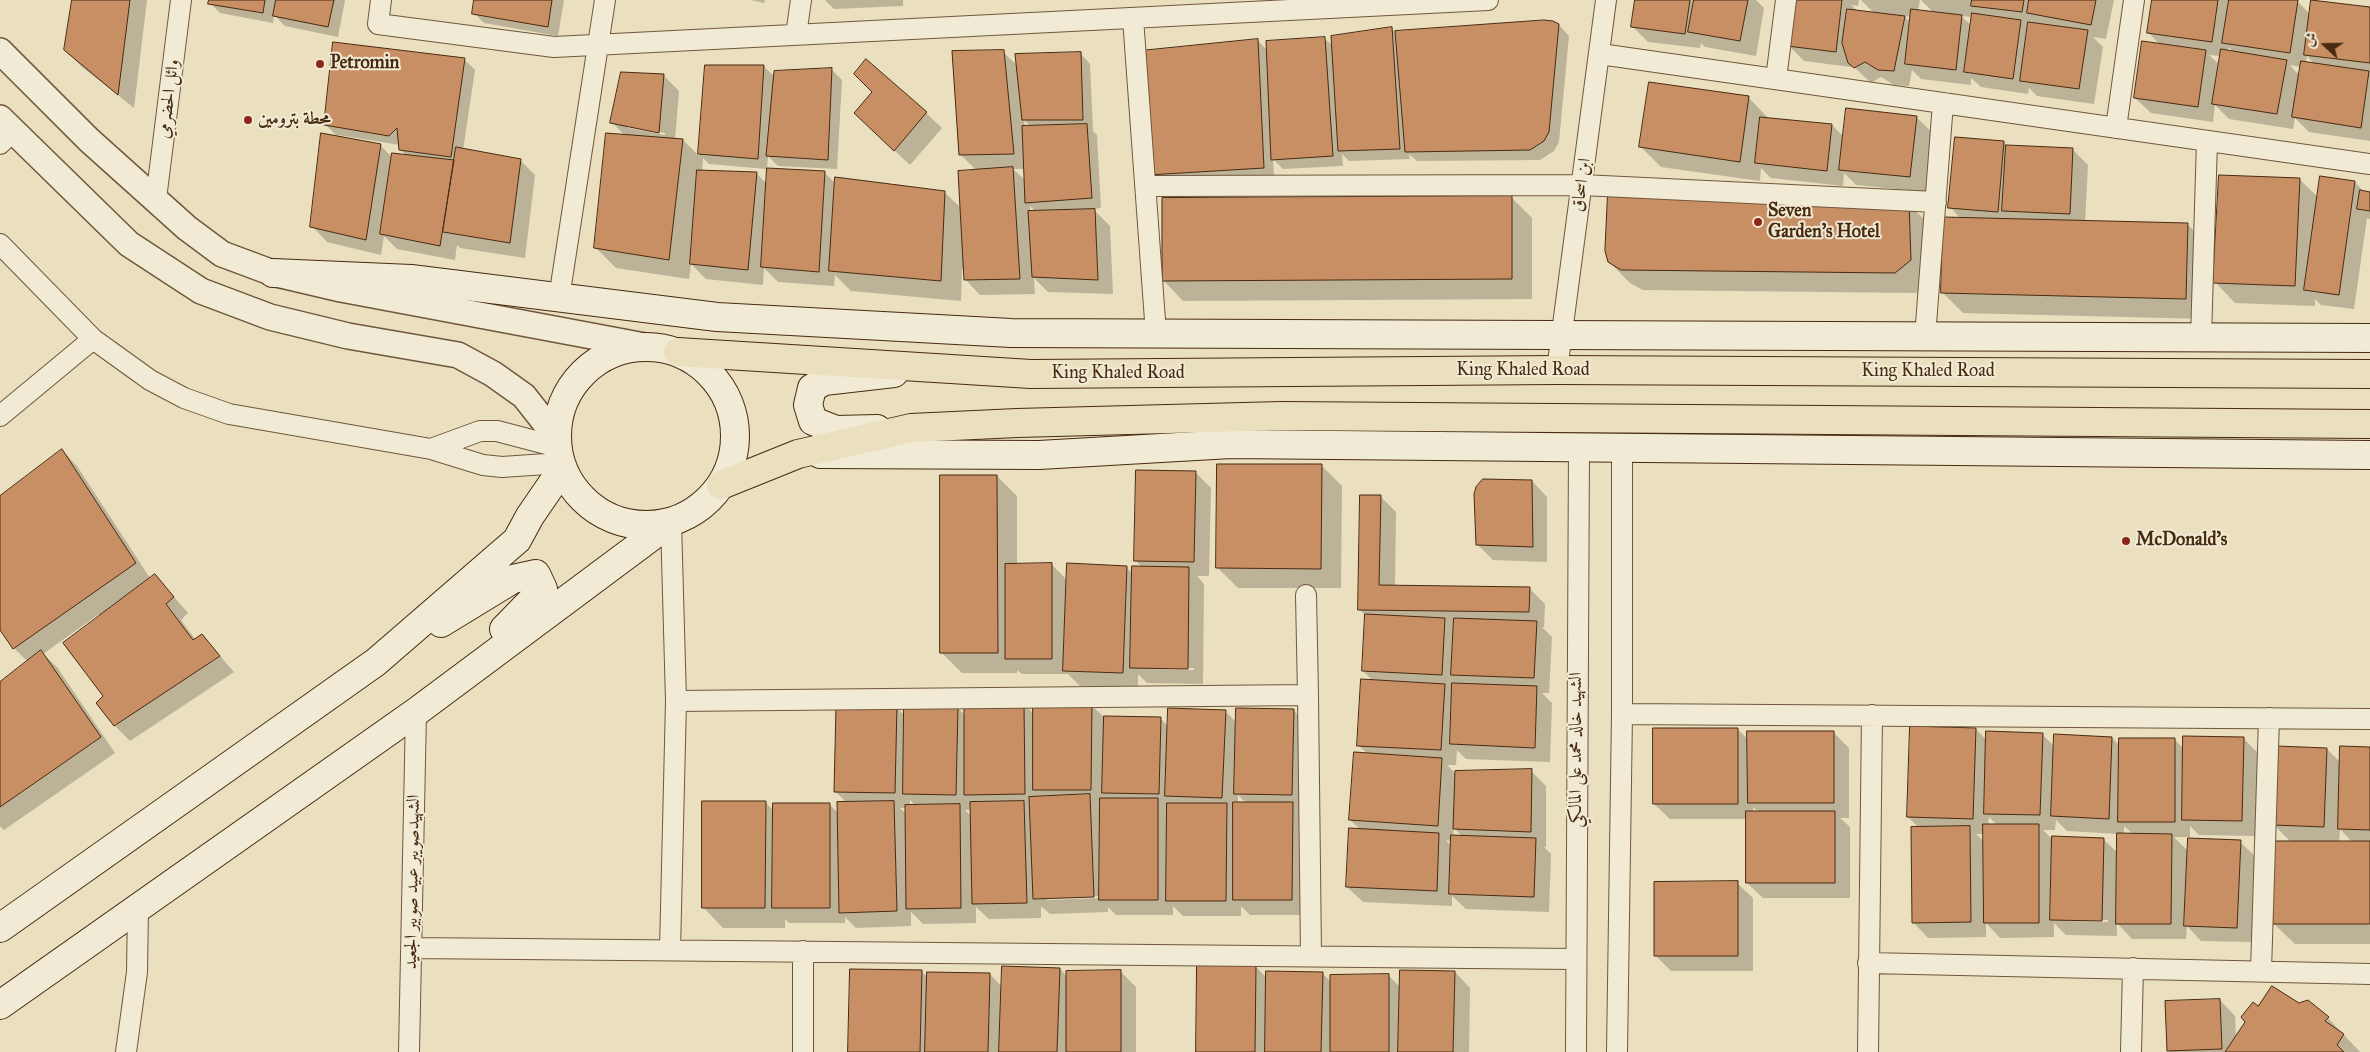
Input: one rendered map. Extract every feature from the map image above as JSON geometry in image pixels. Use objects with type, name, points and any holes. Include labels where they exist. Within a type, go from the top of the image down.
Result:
[{"type":"main road","points":[[273,272],[411,279],[717,317],[1011,333],[2370,338]]},
{"type":"main road","points":[[0,1005],[416,712],[671,522],[691,513],[708,501],[721,485],[732,460],[736,434],[731,408],[719,384],[701,365],[678,352],[650,347],[621,350],[595,363],[575,384],[562,410],[560,454],[517,540],[376,662]]},
{"type":"main road","name":"King Khaled Road","points":[[678,352],[925,369],[1031,374],[1557,370],[2370,374]]},
{"type":"main road","points":[[925,369],[824,381],[812,388],[808,405],[813,421],[836,430],[1281,416],[2370,424]]},
{"type":"main road","points":[[721,485],[798,454],[910,428]]},
{"type":"main road","points":[[798,454],[1039,455],[1231,444],[1578,449],[2370,455]]},
{"type":"main road","points":[[560,454],[576,491],[595,510],[619,521],[645,526],[671,522]]},
{"type":"main road","points":[[0,928],[376,662],[513,579],[536,574],[543,589],[522,612],[416,712]]},
{"type":"street","name":"وائل الحضرمي","points":[[156,199],[181,0]]},
{"type":"street","points":[[381,0],[378,24],[554,48],[1400,2],[1488,0]]},
{"type":"street","points":[[558,298],[606,0]]},
{"type":"street","points":[[796,35],[801,0]]},
{"type":"street","name":"ابن اسحاق","points":[[1557,370],[1606,0]]},
{"type":"street","points":[[1776,79],[1786,0]]},
{"type":"street","points":[[2116,128],[2134,0]]},
{"type":"street","points":[[1133,18],[1156,334]]},
{"type":"street","points":[[0,51],[88,140],[187,228],[222,254],[273,272],[341,289],[650,347]]},
{"type":"street","points":[[1600,54],[2370,164]]},
{"type":"street","points":[[1924,337],[1943,103]]},
{"type":"street","points":[[4,131],[129,244],[201,291],[270,317],[348,336],[458,355],[493,374],[524,396],[560,454]]},
{"type":"street","points":[[2201,338],[2206,141]]},
{"type":"street","points":[[1146,186],[1582,185],[1936,202]]},
{"type":"street","points":[[0,244],[94,339],[150,380],[184,398],[229,414],[431,449],[483,465],[502,467],[560,454]]},
{"type":"street","points":[[0,416],[94,339]]},
{"type":"street","points":[[431,449],[480,431],[497,430],[560,454]]},
{"type":"street","name":"الشهيد خالد محمد على المالكي","points":[[1576,1052],[1578,449]]},
{"type":"street","points":[[1617,1052],[1622,714],[1622,449]]},
{"type":"street","points":[[670,950],[676,702],[671,522]]},
{"type":"street","points":[[1306,595],[1311,956]]},
{"type":"street","points":[[676,702],[1308,696]]},
{"type":"street","name":"الشهيدصويبر عبيد صوبير الجعيد","points":[[410,1052],[416,712]]},
{"type":"street","points":[[1622,714],[2370,719]]},
{"type":"street","points":[[1868,1052],[1872,715]]},
{"type":"street","points":[[2261,971],[2269,718]]},
{"type":"street","points":[[126,1052],[137,972],[138,908]]},
{"type":"street","points":[[412,948],[1576,959]]},
{"type":"street","points":[[803,951],[804,1052]]},
{"type":"street","points":[[1868,962],[2370,974]]},
{"type":"street","points":[[2131,1052],[2133,968]]},
{"type":"building","points":[[72,0],[130,0],[118,95],[64,50]]},
{"type":"building","points":[[209,0],[265,0],[263,13],[208,4]]},
{"type":"building","points":[[276,0],[334,0],[328,27],[273,16]]},
{"type":"building","points":[[474,0],[552,0],[548,27],[472,14]]},
{"type":"building","points":[[1635,0],[1690,0],[1685,34],[1631,27]]},
{"type":"building","points":[[1694,0],[1748,0],[1740,41],[1688,32]]},
{"type":"building","points":[[1793,0],[1842,0],[1836,52],[1787,46]]},
{"type":"building","points":[[1972,0],[2024,0],[2022,12],[1971,6]]},
{"type":"building","points":[[2029,0],[2096,0],[2091,25],[2027,13]]},
{"type":"building","points":[[2152,0],[2218,0],[2212,42],[2147,33]]},
{"type":"building","points":[[2229,0],[2298,0],[2290,53],[2222,43]]},
{"type":"building","points":[[2311,0],[2370,7],[2370,63],[2304,55]]},
{"type":"building","points":[[1847,9],[1905,16],[1894,71],[1878,70],[1865,62],[1854,68],[1848,63],[1842,43]]},
{"type":"building","points":[[1911,9],[1962,15],[1956,70],[1905,64]]},
{"type":"building","points":[[1972,13],[2021,20],[2013,79],[1964,72]]},
{"type":"building","points":[[1544,20],[1559,24],[1549,132],[1544,141],[1530,150],[1405,152],[1395,31]]},
{"type":"building","points":[[2028,22],[2088,30],[2079,89],[2020,81]]},
{"type":"building","points":[[1392,27],[1400,149],[1338,151],[1331,36]]},
{"type":"building","points":[[1325,37],[1333,156],[1271,160],[1266,41]]},
{"type":"building","points":[[1258,39],[1264,168],[1148,175],[1140,51]]},
{"type":"building","points":[[2142,41],[2206,50],[2198,107],[2134,98]]},
{"type":"building","points":[[333,42],[465,58],[451,157],[399,150],[397,128],[389,136],[324,125]]},
{"type":"building","points":[[2221,49],[2287,60],[2277,114],[2212,104]]},
{"type":"building","points":[[1004,50],[1014,154],[959,155],[952,51]]},
{"type":"building","points":[[1081,52],[1083,120],[1022,120],[1015,54]]},
{"type":"building","points":[[866,59],[927,112],[894,151],[854,113],[872,92],[854,74]]},
{"type":"building","points":[[2301,61],[2369,71],[2361,128],[2292,117]]},
{"type":"building","points":[[705,65],[764,65],[758,159],[698,154]]},
{"type":"building","points":[[832,68],[828,160],[766,156],[774,71]]},
{"type":"building","points":[[621,72],[664,74],[659,133],[610,123]]},
{"type":"building","points":[[1649,82],[1749,96],[1740,162],[1639,147]]},
{"type":"building","points":[[1846,108],[1917,116],[1910,177],[1839,170]]},
{"type":"building","points":[[1760,117],[1832,124],[1827,171],[1755,163]]},
{"type":"building","points":[[1087,124],[1092,198],[1025,203],[1022,126]]},
{"type":"building","points":[[321,133],[381,144],[366,240],[310,227]]},
{"type":"building","points":[[606,133],[683,139],[669,260],[594,248]]},
{"type":"building","points":[[1955,137],[2004,141],[1998,212],[1948,208]]},
{"type":"building","points":[[2006,145],[2073,148],[2070,214],[2002,211]]},
{"type":"building","points":[[456,147],[521,159],[510,243],[443,232]]},
{"type":"building","points":[[392,153],[454,160],[440,246],[380,234]]},
{"type":"building","points":[[1013,167],[1020,279],[964,280],[958,171]]},
{"type":"building","points":[[767,168],[825,171],[819,272],[761,267]]},
{"type":"building","points":[[697,170],[757,172],[748,270],[690,264]]},
{"type":"building","points":[[2219,175],[2300,178],[2295,286],[2213,283]]},
{"type":"building","points":[[2320,176],[2355,181],[2339,295],[2304,290]]},
{"type":"building","points":[[835,177],[945,191],[941,281],[829,271]]},
{"type":"building","points":[[2360,190],[2370,192],[2370,211],[2357,209]]},
{"type":"building","name":"Seven Garden's Hotel","points":[[1608,193],[1909,202],[1911,260],[1895,273],[1621,270],[1608,262],[1605,251]]},
{"type":"building","points":[[1512,196],[1512,279],[1162,281],[1162,198]]},
{"type":"building","points":[[1095,209],[1098,280],[1032,277],[1028,211]]},
{"type":"building","points":[[1943,217],[2188,223],[2186,299],[1941,293]]},
{"type":"building","points":[[62,449],[136,563],[13,649],[0,630],[0,496]]},
{"type":"building","points":[[1217,464],[1322,464],[1321,569],[1216,568]]},
{"type":"building","points":[[1136,470],[1196,471],[1194,562],[1134,561]]},
{"type":"building","points":[[940,475],[997,475],[998,653],[940,653]]},
{"type":"building","points":[[1483,479],[1532,480],[1533,547],[1476,545],[1474,494],[1476,487]]},
{"type":"building","points":[[1360,495],[1381,495],[1379,585],[1530,587],[1529,612],[1358,610]]},
{"type":"building","points":[[1052,563],[1052,659],[1005,659],[1005,564]]},
{"type":"building","points":[[1067,563],[1127,566],[1123,673],[1063,671]]},
{"type":"building","points":[[1132,566],[1189,567],[1188,669],[1130,668]]},
{"type":"building","points":[[155,574],[174,597],[166,604],[193,640],[202,634],[220,656],[114,726],[96,703],[103,696],[63,643]]},
{"type":"building","points":[[1365,614],[1445,618],[1442,675],[1362,671]]},
{"type":"building","points":[[1454,618],[1537,621],[1534,678],[1451,675]]},
{"type":"building","points":[[41,650],[101,737],[0,807],[0,682]]},
{"type":"building","points":[[1361,679],[1445,684],[1441,750],[1357,746]]},
{"type":"building","points":[[1452,683],[1537,686],[1535,748],[1450,744]]},
{"type":"building","points":[[1024,703],[1025,794],[964,795],[964,704]]},
{"type":"building","points":[[1033,704],[1092,704],[1091,790],[1033,790]]},
{"type":"building","points":[[897,705],[895,793],[834,792],[836,707]]},
{"type":"building","points":[[904,705],[958,706],[956,795],[903,794]]},
{"type":"building","points":[[1168,708],[1226,710],[1222,798],[1165,796]]},
{"type":"building","points":[[1236,708],[1294,709],[1292,795],[1234,794]]},
{"type":"building","points":[[1104,716],[1161,717],[1159,794],[1102,793]]},
{"type":"building","points":[[1910,726],[1976,728],[1973,819],[1907,817]]},
{"type":"building","points":[[1653,728],[1738,728],[1738,804],[1653,804]]},
{"type":"building","points":[[1747,731],[1834,731],[1834,803],[1748,803]]},
{"type":"building","points":[[1986,731],[2043,733],[2040,815],[1984,814]]},
{"type":"building","points":[[2054,734],[2112,737],[2109,819],[2051,816]]},
{"type":"building","points":[[2183,736],[2244,737],[2242,821],[2182,820]]},
{"type":"building","points":[[2119,738],[2175,738],[2175,822],[2118,822]]},
{"type":"building","points":[[2276,746],[2327,748],[2324,827],[2273,825]]},
{"type":"building","points":[[2340,746],[2370,747],[2370,830],[2338,829]]},
{"type":"building","points":[[1354,752],[1442,758],[1438,826],[1349,820]]},
{"type":"building","points":[[1532,769],[1531,832],[1453,829],[1455,771]]},
{"type":"building","points":[[1090,794],[1094,897],[1033,899],[1029,797]]},
{"type":"building","points":[[1100,798],[1158,798],[1158,900],[1099,900]]},
{"type":"building","points":[[702,801],[766,801],[765,908],[702,908]]},
{"type":"building","points":[[894,801],[897,911],[839,913],[837,802]]},
{"type":"building","points":[[1024,801],[1027,903],[972,904],[970,802]]},
{"type":"building","points":[[1233,802],[1293,802],[1292,900],[1233,900]]},
{"type":"building","points":[[773,803],[830,803],[830,908],[772,908]]},
{"type":"building","points":[[1167,803],[1227,803],[1226,901],[1166,901]]},
{"type":"building","points":[[960,804],[961,908],[906,909],[905,805]]},
{"type":"building","points":[[1746,811],[1835,811],[1835,883],[1746,883]]},
{"type":"building","points":[[1983,824],[2039,824],[2039,923],[1984,923]]},
{"type":"building","points":[[1970,826],[1971,922],[1912,923],[1911,827]]},
{"type":"building","points":[[1349,828],[1439,833],[1437,891],[1346,887]]},
{"type":"building","points":[[2117,833],[2172,834],[2171,924],[2116,924]]},
{"type":"building","points":[[1451,835],[1536,838],[1534,897],[1449,894]]},
{"type":"building","points":[[2052,836],[2104,838],[2102,921],[2050,920]]},
{"type":"building","points":[[2188,838],[2241,840],[2237,928],[2184,926]]},
{"type":"building","points":[[2273,841],[2370,841],[2370,924],[2273,924]]},
{"type":"building","points":[[1738,881],[1738,956],[1654,956],[1654,882]]},
{"type":"building","points":[[1197,965],[1256,965],[1255,1052],[1196,1052]]},
{"type":"building","points":[[1002,966],[1060,968],[1057,1052],[999,1052]]},
{"type":"building","points":[[850,969],[922,970],[920,1052],[848,1052]]},
{"type":"building","points":[[1121,970],[1121,1052],[1066,1052],[1066,971]]},
{"type":"building","points":[[1400,970],[1455,971],[1453,1052],[1398,1052]]},
{"type":"building","points":[[1266,971],[1323,972],[1321,1052],[1265,1052]]},
{"type":"building","points":[[927,972],[990,973],[988,1052],[925,1052]]},
{"type":"building","points":[[1389,974],[1389,1052],[1330,1052],[1330,975]]},
{"type":"building","points":[[2272,986],[2299,1003],[2308,1000],[2329,1017],[2325,1021],[2344,1034],[2337,1045],[2344,1052],[2225,1052],[2245,1022],[2241,1017],[2253,1002],[2258,1006]]},
{"type":"building","points":[[2220,999],[2222,1049],[2167,1051],[2165,1001]]},
{"type":"place","name":"Petromin","points":[[320,64]]},
{"type":"place","name":"محطة بترومين","points":[[248,120]]},
{"type":"place","name":"Seven Garden's Hotel","points":[[1758,222]]},
{"type":"place","name":"McDonald's","points":[[2126,541]]}]
